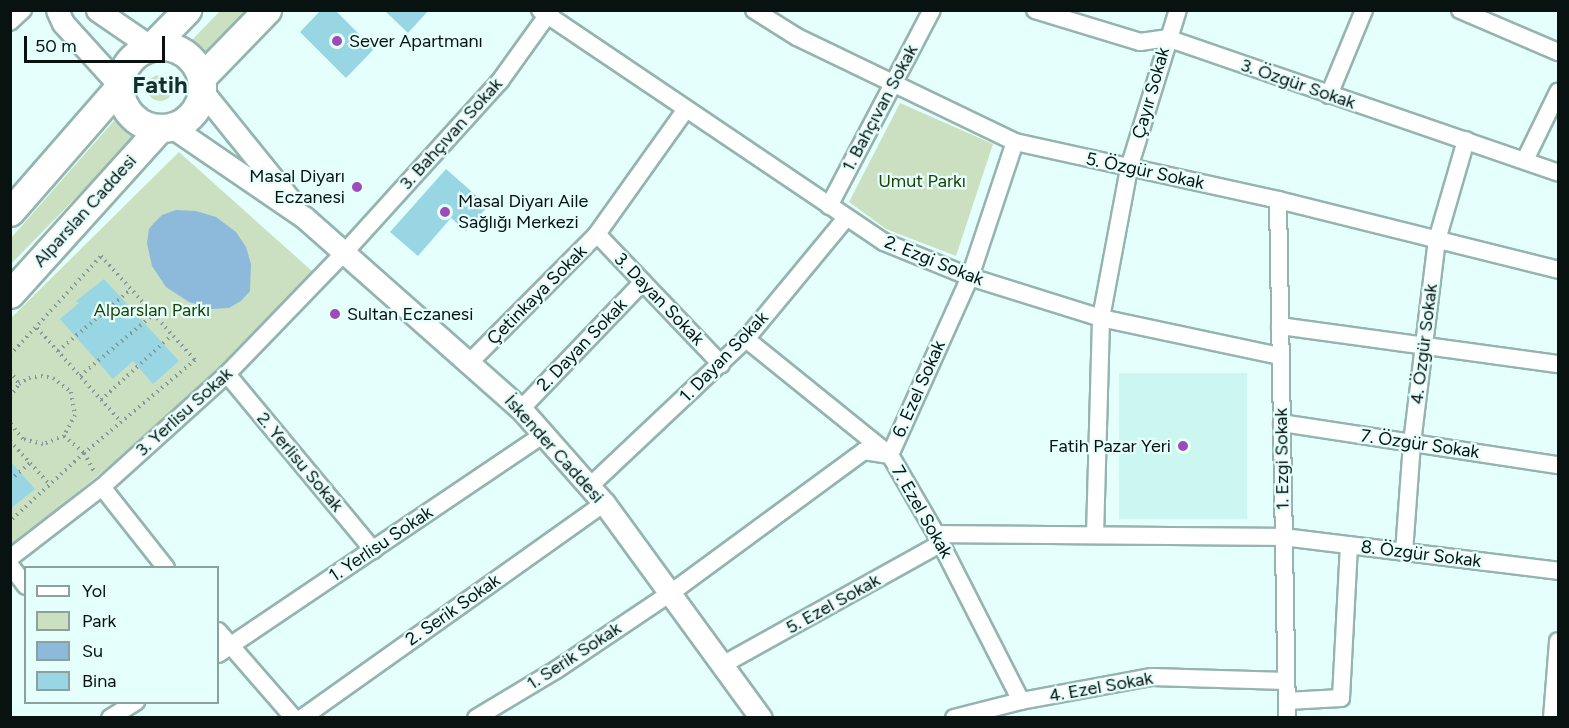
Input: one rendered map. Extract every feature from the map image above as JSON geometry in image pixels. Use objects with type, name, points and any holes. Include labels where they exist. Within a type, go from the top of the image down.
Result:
[{"type":"main road","points":[[151,47],[188,10]]},
{"type":"main road","name":"Alparslan Caddesi","points":[[10,294],[166,127],[192,113],[201,84],[267,10]]},
{"type":"main road","points":[[166,127],[137,121],[121,99],[122,73],[129,61],[139,52],[151,47],[165,46],[178,50],[189,57],[201,84]]},
{"type":"main road","points":[[10,212],[120,86]]},
{"type":"street","points":[[10,22],[23,10]]},
{"type":"street","points":[[57,10],[63,23],[120,86]]},
{"type":"street","points":[[97,10],[151,47]]},
{"type":"street","name":"5. Özgür Sokak","points":[[754,10],[797,38],[892,86],[1015,142],[1278,200],[1558,270]]},
{"type":"street","name":"1. Bahçıvan Sokak","points":[[829,206],[932,10]]},
{"type":"street","name":"3. Özgür Sokak","points":[[1035,10],[1140,42],[1167,38],[1558,173]]},
{"type":"street","name":"Çayır Sokak","points":[[1095,535],[1101,318],[1129,168],[1167,38],[1178,10]]},
{"type":"street","points":[[1329,95],[1364,10]]},
{"type":"street","points":[[1460,10],[1558,52]]},
{"type":"street","name":"2. Ezgi Sokak","points":[[546,12],[884,242],[970,277],[1101,318],[1280,356]]},
{"type":"street","name":"3. Bahçıvan Sokak","points":[[345,252],[500,81],[546,12]]},
{"type":"street","points":[[201,84],[305,218]]},
{"type":"street","points":[[1525,160],[1558,92]]},
{"type":"street","name":"Çetinkaya Sokak","points":[[470,362],[597,234],[686,109]]},
{"type":"street","points":[[166,127],[305,218]]},
{"type":"street","name":"4. Özgür Sokak","points":[[1404,552],[1412,443],[1437,240],[1466,140]]},
{"type":"street","name":"6. Ezel Sokak","points":[[672,592],[864,451],[890,455],[970,277],[1015,142]]},
{"type":"street","name":"1. Ezgi Sokak","points":[[1278,200],[1287,709]]},
{"type":"street","name":"İskender Caddesi","points":[[305,218],[470,362],[544,434],[604,503],[672,592],[761,717]]},
{"type":"street","name":"1. Dayan Sokak","points":[[590,486],[746,339],[846,218]]},
{"type":"street","name":"3. Dayan Sokak","points":[[597,234],[721,364]]},
{"type":"street","name":"3. Yerlisu Sokak","points":[[10,558],[102,487],[227,374],[345,252]]},
{"type":"street","name":"2. Dayan Sokak","points":[[520,409],[643,282]]},
{"type":"street","points":[[1280,326],[1558,364]]},
{"type":"street","name":"7. Ezel Sokak","points":[[746,339],[890,455],[938,538],[1021,701]]},
{"type":"street","name":"2. Yerlisu Sokak","points":[[227,374],[373,550]]},
{"type":"street","name":"7. Özgür Sokak","points":[[1282,423],[1558,465]]},
{"type":"street","name":"1. Yerlisu Sokak","points":[[224,650],[544,434]]},
{"type":"street","points":[[102,487],[165,566]]},
{"type":"street","name":"2. Serik Sokak","points":[[302,717],[604,503]]},
{"type":"street","name":"8. Özgür Sokak","points":[[938,538],[1095,535],[1284,537],[1558,571]]},
{"type":"street","name":"5. Ezel Sokak","points":[[724,664],[938,538]]},
{"type":"street","points":[[1287,709],[1341,698],[1349,545]]},
{"type":"street","points":[[10,565],[24,583]]},
{"type":"street","name":"1. Serik Sokak","points":[[476,717],[556,670],[672,592]]},
{"type":"street","points":[[219,634],[224,650],[294,717]]},
{"type":"street","points":[[1552,717],[1558,641]]},
{"type":"street","name":"4. Ezel Sokak","points":[[954,717],[1021,701],[1152,676],[1286,681]]},
{"type":"street","points":[[113,713],[132,704]]},
{"type":"path","points":[[10,355],[101,256],[195,360],[84,453],[10,521]]},
{"type":"path","points":[[58,351],[131,290]]},
{"type":"path","points":[[80,376],[154,314]]},
{"type":"path","points":[[37,328],[121,422]]},
{"type":"path","points":[[101,399],[172,335]]},
{"type":"path","points":[[10,371],[20,384]]},
{"type":"path","points":[[10,397],[20,384],[41,376],[53,378],[71,392],[75,415],[64,435],[54,442],[33,443],[15,432],[10,423]]},
{"type":"path","points":[[64,435],[84,453],[102,487]]},
{"type":"path","points":[[10,441],[50,485]]},
{"type":"path","points":[[10,480],[30,463]]},
{"type":"shaded area","name":"Fatih Pazar Yeri","points":[[1119,373],[1247,373],[1247,519],[1119,519]]},
{"type":"green space","points":[[220,11],[249,11],[207,56],[191,41]]},
{"type":"green space","points":[[160,75],[170,78],[173,88],[170,98],[160,101],[150,98],[147,88],[150,78]]},
{"type":"green space","name":"Umut Parkı","points":[[900,103],[993,144],[956,256],[886,229],[849,202]]},
{"type":"green space","points":[[119,115],[139,133],[11,264],[11,238]]},
{"type":"green space","name":"Alparslan Parkı","points":[[179,152],[313,272],[215,379],[11,547],[11,318]]},
{"type":"water","points":[[176,210],[196,211],[216,217],[236,232],[246,247],[251,264],[250,291],[241,301],[229,308],[212,309],[189,302],[166,287],[152,266],[147,243],[149,229],[154,223],[162,215]]},
{"type":"building","name":"Sever Apartmanı","points":[[321,10],[335,10],[374,49],[346,78],[300,32]]},
{"type":"building","points":[[384,10],[429,10],[408,33]]},
{"type":"building","name":"Masal Diyarı Aile Sağlığı Merkezi","points":[[446,169],[488,206],[466,231],[451,218],[418,256],[390,232]]},
{"type":"building","points":[[104,279],[179,361],[153,384],[133,361],[113,379],[60,319],[79,303],[76,301]]},
{"type":"building","points":[[10,461],[35,489],[10,509]]},
{"type":"place","name":"Sever Apartmanı","points":[[337,41]]},
{"type":"place","name":"Masal Diyarı Eczanesi","points":[[357,187]]},
{"type":"place","name":"Masal Diyarı Aile Sağlığı Merkezi","points":[[445,212]]},
{"type":"place","name":"Sultan Eczanesi","points":[[335,314]]},
{"type":"place","name":"Fatih Pazar Yeri","points":[[1183,446]]},
{"type":"district","name":"Fatih","points":[[160,85]]}]
